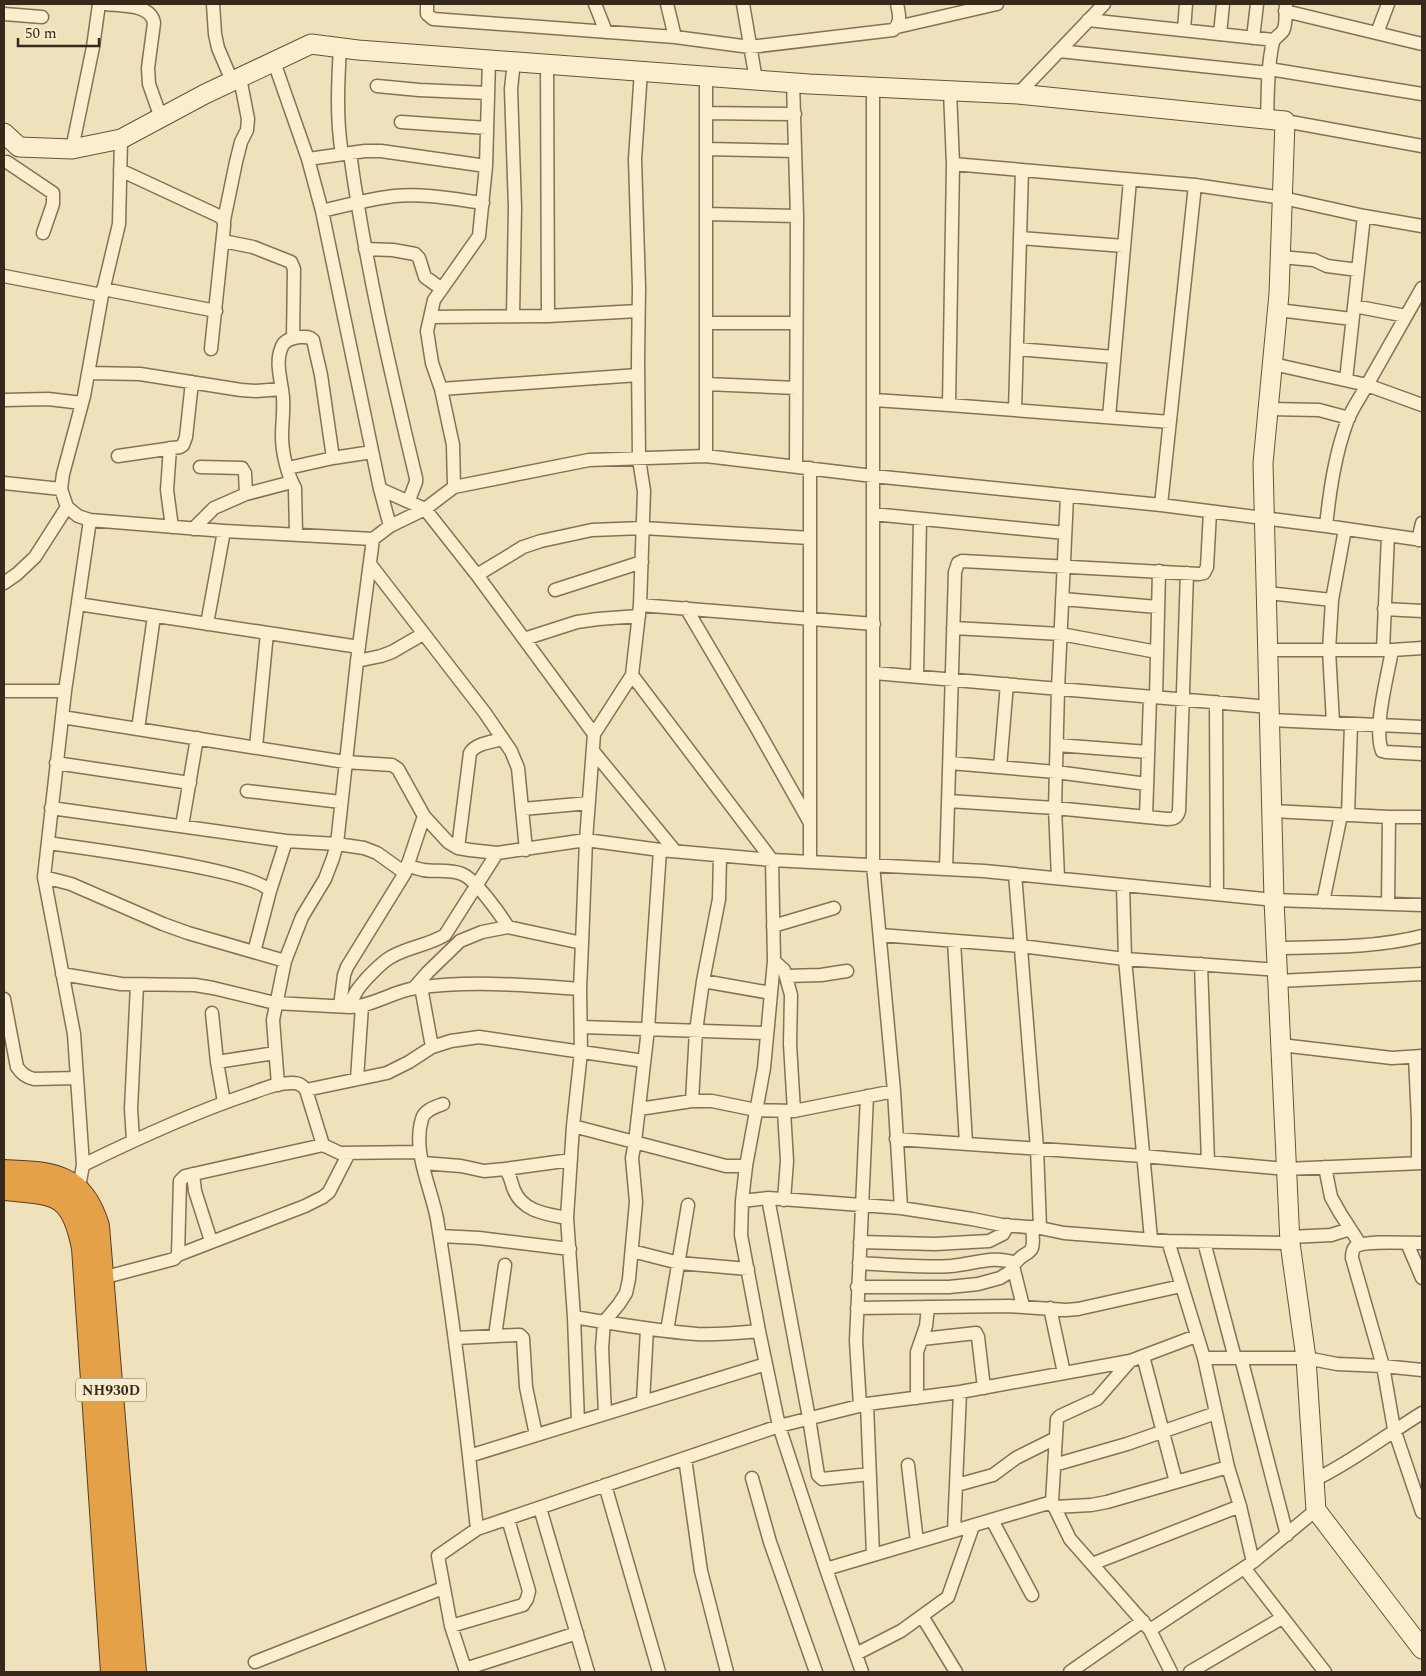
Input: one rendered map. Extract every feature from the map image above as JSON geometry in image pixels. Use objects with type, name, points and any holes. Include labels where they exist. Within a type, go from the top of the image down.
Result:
[{"type":"highway","name":"NH930D","points":[[4,1172],[52,1176],[69,1184],[80,1228],[84,1248],[113,1672]]},
{"type":"highway","points":[[4,1188],[73,1197]]},
{"type":"highway","name":"NH930D","points":[[73,1197],[90,1206],[97,1226],[134,1672]]},
{"type":"street","points":[[72,149],[99,4]]},
{"type":"street","points":[[106,4],[139,8],[146,11],[153,18],[148,68],[150,84],[161,118]]},
{"type":"street","points":[[211,349],[224,220],[236,162],[241,142],[247,130],[248,119],[236,80],[218,48],[214,34],[213,4]]},
{"type":"street","points":[[427,4],[428,17],[433,19],[675,37],[750,47],[894,30],[897,27],[997,4]]},
{"type":"street","points":[[595,4],[606,32]]},
{"type":"street","points":[[667,4],[675,37]]},
{"type":"street","points":[[743,4],[756,80]]},
{"type":"street","points":[[897,4],[900,18],[897,27]]},
{"type":"street","points":[[1018,94],[1104,4]]},
{"type":"street","points":[[1184,30],[1186,4]]},
{"type":"street","points":[[1220,34],[1223,4]]},
{"type":"street","points":[[1253,38],[1257,4]]},
{"type":"street","points":[[1377,33],[1388,4]]},
{"type":"street","points":[[1422,44],[1286,7],[1283,31],[1274,40],[1269,71],[1276,120],[1283,198],[1278,310],[1263,463],[1274,900],[1286,1169],[1290,1240],[1306,1358],[1316,1510],[1422,1649]]},
{"type":"street","points":[[4,14],[42,17]]},
{"type":"street","points":[[1088,20],[1274,40]]},
{"type":"street","points":[[4,133],[19,147],[72,149],[121,139],[311,44],[340,48],[756,80],[1018,94],[1276,120],[1422,146]]},
{"type":"street","points":[[340,48],[338,84],[340,141],[346,153],[384,344],[416,478],[408,500]]},
{"type":"street","points":[[1059,51],[1269,71],[1422,94]]},
{"type":"street","points":[[454,487],[453,445],[441,389],[432,363],[427,331],[434,300],[479,236],[486,166],[489,60]]},
{"type":"street","points":[[513,316],[515,208],[511,89],[514,61]]},
{"type":"street","points":[[274,62],[308,159],[322,210],[372,452],[390,526]]},
{"type":"street","points":[[547,64],[548,316]]},
{"type":"street","points":[[578,1422],[574,1318],[567,1218],[573,1126],[581,1052],[580,989],[586,840],[594,734],[632,675],[642,562],[644,491],[639,459],[635,159],[641,71]]},
{"type":"street","points":[[706,76],[706,456]]},
{"type":"street","points":[[793,82],[796,216],[796,466]]},
{"type":"street","points":[[377,86],[488,93]]},
{"type":"street","points":[[873,87],[873,865],[894,1091],[901,1208]]},
{"type":"street","points":[[949,404],[953,164],[950,91]]},
{"type":"street","points":[[706,113],[795,114]]},
{"type":"street","points":[[401,122],[487,128]]},
{"type":"street","points":[[121,139],[119,224],[102,292],[82,403],[63,474],[61,489],[67,508],[78,516],[90,520],[224,531],[373,538],[390,526],[425,509],[454,487],[589,460],[706,456],[873,476],[1161,505],[1420,540],[1422,523]]},
{"type":"street","points":[[19,147],[5,164],[53,193],[53,204],[43,233]]},
{"type":"street","points":[[308,159],[381,150],[486,166]]},
{"type":"street","points":[[706,150],[795,151]]},
{"type":"street","points":[[953,164],[1195,185],[1283,198],[1364,216],[1422,226]]},
{"type":"street","points":[[120,170],[224,220]]},
{"type":"street","points":[[1015,410],[1022,170]]},
{"type":"street","points":[[1109,417],[1130,180]]},
{"type":"street","points":[[1161,505],[1195,185]]},
{"type":"street","points":[[322,210],[396,196],[428,196],[483,203]]},
{"type":"street","points":[[706,214],[796,216]]},
{"type":"street","points":[[1346,380],[1364,216]]},
{"type":"street","points":[[1020,238],[1124,246]]},
{"type":"street","points":[[223,241],[253,247],[292,262],[294,269],[293,338]]},
{"type":"street","points":[[365,250],[393,250],[416,254],[425,277],[442,289]]},
{"type":"street","points":[[1281,257],[1314,260],[1327,266],[1358,270]]},
{"type":"street","points":[[4,276],[216,312]]},
{"type":"street","points":[[1326,526],[1330,483],[1349,418],[1422,288]]},
{"type":"street","points":[[1278,310],[1406,316]]},
{"type":"street","points":[[431,317],[548,316],[638,311]]},
{"type":"street","points":[[706,323],[796,322]]},
{"type":"street","points":[[296,534],[295,488],[288,468],[282,438],[282,390],[279,358],[283,344],[293,338],[306,337],[313,340],[321,375],[333,458]]},
{"type":"street","points":[[1017,349],[1114,357]]},
{"type":"street","points":[[1273,364],[1367,385],[1422,405]]},
{"type":"street","points":[[88,373],[140,374],[248,390],[282,390]]},
{"type":"street","points":[[441,389],[638,375]]},
{"type":"street","points":[[118,456],[180,447],[184,442],[192,382]]},
{"type":"street","points":[[706,384],[796,388]]},
{"type":"street","points":[[4,400],[48,399],[82,403]]},
{"type":"street","points":[[874,400],[949,404],[1170,422]]},
{"type":"street","points":[[1268,409],[1319,410],[1349,418]]},
{"type":"street","points":[[170,448],[167,490],[172,527]]},
{"type":"street","points":[[288,468],[372,452]]},
{"type":"street","points":[[200,467],[242,468],[245,473],[246,494]]},
{"type":"street","points":[[810,468],[810,862]]},
{"type":"street","points":[[193,529],[214,508],[246,494],[292,482]]},
{"type":"street","points":[[4,483],[61,489]]},
{"type":"street","points":[[380,489],[425,509],[477,575],[594,734]]},
{"type":"street","points":[[1058,878],[1055,808],[1060,634],[1067,496]]},
{"type":"street","points":[[4,583],[35,557],[67,508]]},
{"type":"street","points":[[946,869],[955,572],[958,563],[962,561],[1199,574],[1206,571],[1210,512]]},
{"type":"street","points":[[873,514],[1065,533]]},
{"type":"street","points":[[917,676],[920,518]]},
{"type":"street","points":[[73,1197],[84,1165],[74,1034],[44,877],[64,691],[90,520]]},
{"type":"street","points":[[477,575],[523,547],[541,541],[592,530],[643,528],[810,538]]},
{"type":"street","points":[[1333,723],[1329,650],[1332,600],[1345,529]]},
{"type":"street","points":[[207,624],[224,531]]},
{"type":"street","points":[[1388,535],[1384,609],[1388,650],[1379,725],[1382,751],[1422,754]]},
{"type":"street","points":[[278,1085],[273,1020],[275,1003],[285,961],[302,917],[325,879],[337,844],[357,660],[373,538]]},
{"type":"street","points":[[556,590],[642,562]]},
{"type":"street","points":[[370,564],[485,713],[511,751],[518,768],[526,850]]},
{"type":"street","points":[[1146,817],[1148,752],[1157,652],[1159,571]]},
{"type":"street","points":[[948,801],[1055,808],[1173,819],[1178,816],[1187,573]]},
{"type":"street","points":[[1267,592],[1332,600]]},
{"type":"street","points":[[1062,599],[1158,606]]},
{"type":"street","points":[[78,604],[359,647]]},
{"type":"street","points":[[524,639],[577,622],[639,610],[686,608],[874,624]]},
{"type":"street","points":[[686,608],[810,824]]},
{"type":"street","points":[[1384,609],[1422,611]]},
{"type":"street","points":[[138,729],[154,616]]},
{"type":"street","points":[[953,628],[1060,634],[1157,652]]},
{"type":"street","points":[[256,748],[267,633]]},
{"type":"street","points":[[357,660],[392,652],[423,634]]},
{"type":"street","points":[[1268,650],[1388,650],[1422,648]]},
{"type":"street","points":[[874,672],[1216,702],[1270,714],[1333,723],[1422,727]]},
{"type":"street","points":[[632,675],[772,860],[774,961],[764,1068],[746,1166],[741,1235],[779,1426],[862,1672]]},
{"type":"street","points":[[1000,767],[1007,684]]},
{"type":"street","points":[[4,691],[64,691]]},
{"type":"street","points":[[1216,702],[1217,894]]},
{"type":"street","points":[[62,717],[345,762],[392,765],[398,769],[424,816],[448,842],[458,848],[497,853],[586,840],[720,856],[1015,874],[1274,900],[1422,905]]},
{"type":"street","points":[[1323,902],[1344,815],[1351,724]]},
{"type":"street","points":[[182,826],[197,738]]},
{"type":"street","points":[[458,848],[470,753],[476,747],[502,739]]},
{"type":"street","points":[[1057,745],[1148,752]]},
{"type":"street","points":[[593,751],[675,851]]},
{"type":"street","points":[[56,763],[190,783]]},
{"type":"street","points":[[950,763],[1056,772],[1147,784]]},
{"type":"street","points":[[247,791],[341,802]]},
{"type":"street","points":[[523,809],[589,803]]},
{"type":"street","points":[[51,808],[286,841],[337,844],[370,849],[406,869],[453,872],[470,878],[495,906],[508,926]]},
{"type":"street","points":[[1272,811],[1422,817]]},
{"type":"street","points":[[357,1079],[351,1006],[344,975],[347,966],[406,869],[424,816]]},
{"type":"street","points":[[1388,904],[1389,817]]},
{"type":"street","points":[[254,952],[270,891],[286,841]]},
{"type":"street","points":[[48,842],[187,864],[241,878],[267,887],[270,891]]},
{"type":"street","points":[[605,1414],[602,1348],[604,1322],[626,1293],[632,1251],[636,1202],[632,1158],[648,1029],[660,850]]},
{"type":"street","points":[[351,1006],[352,997],[358,988],[380,965],[392,956],[445,935],[497,853]]},
{"type":"street","points":[[692,1101],[696,1031],[702,981],[719,899],[720,856]]},
{"type":"street","points":[[857,1287],[950,1287],[978,1284],[1000,1278],[1033,1248],[1036,1228],[1037,1148],[1015,874]]},
{"type":"street","points":[[44,877],[71,884],[188,933],[285,961]]},
{"type":"street","points":[[1123,885],[1125,959],[1151,1239]]},
{"type":"street","points":[[773,926],[834,908]]},
{"type":"street","points":[[432,1047],[418,988],[428,972],[460,941],[482,932],[508,926],[582,943]]},
{"type":"street","points":[[880,934],[1021,946],[1125,959],[1201,964],[1278,975],[1422,974]]},
{"type":"street","points":[[1277,948],[1376,944],[1422,936]]},
{"type":"street","points":[[954,941],[966,1143]]},
{"type":"street","points":[[774,961],[784,970],[791,995],[789,1111],[784,1200]]},
{"type":"street","points":[[1201,964],[1208,1162]]},
{"type":"street","points":[[787,976],[821,975],[847,971]]},
{"type":"street","points":[[62,974],[121,984],[195,985],[275,1003],[351,1006],[418,988],[512,984],[580,989]]},
{"type":"street","points":[[702,981],[771,993]]},
{"type":"street","points":[[133,1140],[131,1109],[137,985]]},
{"type":"street","points":[[4,999],[17,1067],[21,1073],[27,1078],[34,1079],[77,1078]]},
{"type":"street","points":[[212,1013],[217,1062],[224,1102]]},
{"type":"street","points":[[581,1027],[767,1033]]},
{"type":"street","points":[[306,1090],[387,1073],[432,1047],[451,1041],[479,1037],[644,1061]]},
{"type":"street","points":[[896,1139],[1143,1156],[1286,1169],[1420,1163],[1418,1120],[1419,1057],[1392,1058],[1281,1045]]},
{"type":"street","points":[[217,1062],[275,1052]]},
{"type":"street","points":[[84,1165],[195,1112],[278,1085],[294,1083],[303,1085],[306,1090],[324,1145]]},
{"type":"street","points":[[639,1109],[692,1101],[712,1101],[756,1110],[789,1111],[894,1091]]},
{"type":"street","points":[[867,1096],[856,1342],[870,1474],[874,1555]]},
{"type":"street","points":[[443,1104],[427,1111],[423,1116],[421,1157],[440,1236],[456,1338],[477,1529]]},
{"type":"street","points":[[573,1126],[726,1166],[746,1166]]},
{"type":"street","points":[[178,1255],[180,1182],[185,1176],[193,1174],[324,1145],[340,1153],[421,1157],[484,1171],[571,1160]]},
{"type":"street","points":[[102,1278],[174,1259],[178,1255],[211,1241],[305,1206],[323,1197],[329,1192],[350,1153]]},
{"type":"street","points":[[1325,1167],[1331,1197],[1360,1244]]},
{"type":"street","points":[[505,1169],[511,1177],[519,1200],[534,1211],[567,1218]]},
{"type":"street","points":[[193,1174],[195,1191],[211,1241]]},
{"type":"street","points":[[742,1201],[768,1198],[901,1208],[1064,1233],[1168,1241],[1290,1240],[1350,1229]]},
{"type":"street","points":[[768,1198],[818,1475],[822,1479],[870,1474]]},
{"type":"street","points":[[667,1331],[688,1205]]},
{"type":"street","points":[[860,1242],[935,1244],[989,1241],[1003,1234],[1008,1225]]},
{"type":"street","points":[[440,1236],[479,1238],[570,1249]]},
{"type":"street","points":[[1168,1241],[1204,1358],[1228,1467],[1240,1506],[1249,1566],[1282,1618],[1322,1671]]},
{"type":"street","points":[[1204,1242],[1288,1535]]},
{"type":"street","points":[[1407,1243],[1422,1278]]},
{"type":"street","points":[[1422,1243],[1360,1244],[1353,1249],[1352,1258],[1383,1366],[1394,1430],[1422,1512]]},
{"type":"street","points":[[632,1251],[679,1263],[748,1269]]},
{"type":"street","points":[[859,1263],[904,1266],[952,1266],[1001,1259],[1014,1266],[1023,1306]]},
{"type":"street","points":[[494,1336],[505,1265]]},
{"type":"street","points":[[857,1308],[1023,1306],[1078,1309],[1181,1286]]},
{"type":"street","points":[[917,1398],[917,1352],[926,1326],[928,1307]]},
{"type":"street","points":[[1050,1308],[1064,1373]]},
{"type":"street","points":[[574,1318],[697,1334],[759,1331]]},
{"type":"street","points":[[643,1402],[647,1329]]},
{"type":"street","points":[[456,1338],[516,1334],[523,1338],[526,1387],[536,1435]]},
{"type":"street","points":[[922,1339],[976,1334],[978,1337],[984,1388]]},
{"type":"street","points":[[577,1633],[466,1671],[451,1626],[438,1556],[477,1529],[779,1426],[864,1405],[960,1392],[1130,1361],[1196,1336]]},
{"type":"street","points":[[1143,1356],[1176,1482]]},
{"type":"street","points":[[1204,1358],[1306,1358],[1336,1364],[1422,1370]]},
{"type":"street","points":[[1130,1361],[1097,1399],[1060,1416],[1056,1420],[1053,1504],[1070,1540],[1146,1625],[1171,1672]]},
{"type":"street","points":[[469,1456],[766,1364]]},
{"type":"street","points":[[954,1531],[960,1392]]},
{"type":"street","points":[[1054,1465],[1090,1456],[1216,1413]]},
{"type":"street","points":[[1314,1480],[1334,1471],[1422,1413]]},
{"type":"street","points":[[957,1485],[993,1474],[1016,1458],[1054,1439]]},
{"type":"street","points":[[685,1458],[701,1571],[727,1672]]},
{"type":"street","points":[[908,1465],[917,1542]]},
{"type":"street","points":[[826,1569],[1053,1504],[1091,1505],[1107,1502],[1228,1467]]},
{"type":"street","points":[[752,1478],[770,1542],[816,1672]]},
{"type":"street","points":[[605,1486],[659,1672]]},
{"type":"street","points":[[1092,1564],[1240,1506]]},
{"type":"street","points":[[540,1508],[588,1672]]},
{"type":"street","points":[[1073,1671],[1146,1625],[1249,1566],[1316,1510]]},
{"type":"street","points":[[451,1626],[523,1605],[527,1599],[529,1591],[508,1519]]},
{"type":"street","points":[[992,1520],[1032,1596]]},
{"type":"street","points":[[856,1654],[901,1631],[948,1597],[973,1526]]},
{"type":"street","points":[[255,1662],[443,1588]]},
{"type":"street","points":[[922,1616],[956,1672]]},
{"type":"street","points":[[1190,1672],[1282,1618]]}]
